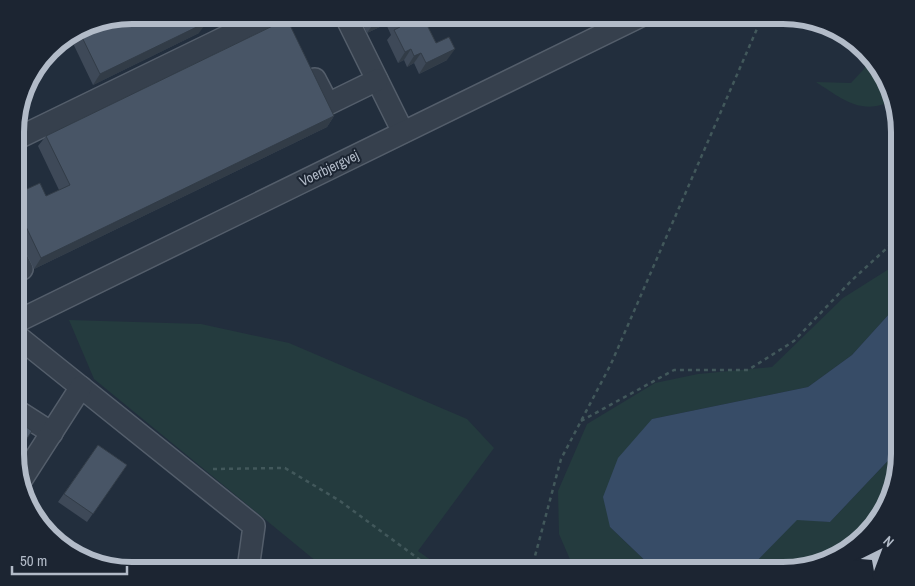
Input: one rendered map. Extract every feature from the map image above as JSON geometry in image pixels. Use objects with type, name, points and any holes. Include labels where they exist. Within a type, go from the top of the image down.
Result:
[{"type":"street","points":[[24,135],[268,24]]},
{"type":"street","points":[[349,24],[402,132]]},
{"type":"street","name":"Voerbjergvej","points":[[24,318],[624,24]]},
{"type":"street","points":[[306,59],[328,104],[377,80]]},
{"type":"street","points":[[24,341],[254,526],[249,562]]},
{"type":"street","points":[[26,473],[81,387]]},
{"type":"street","points":[[24,415],[52,433]]},
{"type":"path","points":[[533,562],[561,459],[611,364],[759,24]]},
{"type":"path","points":[[581,421],[674,370],[748,370],[794,341],[850,281],[891,244]]},
{"type":"path","points":[[212,469],[284,468],[340,501],[423,562]]},
{"type":"path","points":[[704,562],[707,557]]},
{"type":"green space","points":[[867,63],[877,78],[887,103],[871,107],[862,106],[843,99],[816,82],[851,83]]},
{"type":"green space","points":[[891,268],[891,312],[852,355],[808,387],[652,419],[610,527],[647,562],[571,562],[559,534],[558,491],[587,424],[655,383],[698,374],[772,367],[843,298]]},
{"type":"green space","points":[[69,320],[201,324],[289,343],[467,419],[494,448],[418,551],[433,562],[317,562],[94,379]]},
{"type":"green space","points":[[891,458],[886,489],[880,502],[865,526],[855,526],[855,535],[849,540],[825,554],[811,559],[791,562],[756,562],[797,519],[830,522]]},
{"type":"water","points":[[891,312],[891,458],[830,522],[797,520],[756,562],[647,562],[610,527],[603,497],[618,458],[652,419],[808,387],[852,355]]},
{"type":"building","points":[[203,24],[100,74],[82,36],[84,35],[97,29],[117,25]]},
{"type":"building","points":[[277,24],[289,24],[334,116],[41,258],[24,223],[24,190],[40,183],[46,196],[70,185],[46,136]]},
{"type":"building","points":[[398,24],[426,24],[436,43],[449,37],[455,49],[426,63],[421,53],[414,56],[411,49],[405,52],[394,30],[400,27]]},
{"type":"building","points":[[24,426],[32,431],[24,443]]},
{"type":"building","points":[[98,445],[127,465],[93,514],[64,494]]}]
